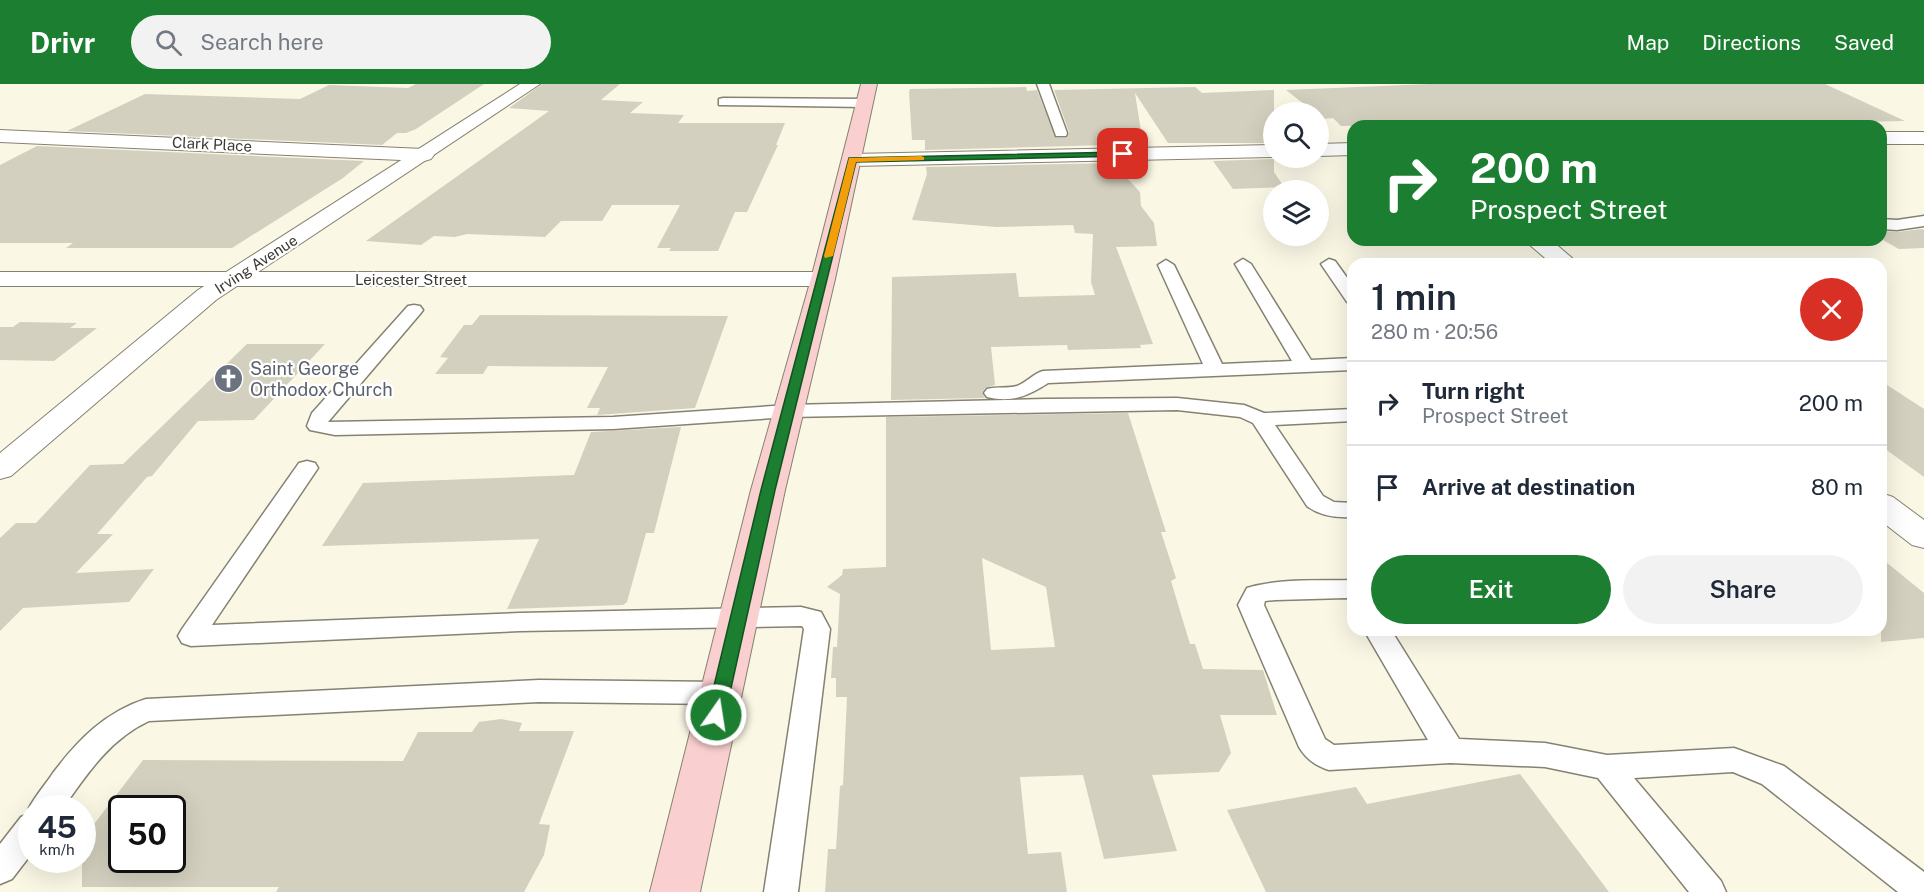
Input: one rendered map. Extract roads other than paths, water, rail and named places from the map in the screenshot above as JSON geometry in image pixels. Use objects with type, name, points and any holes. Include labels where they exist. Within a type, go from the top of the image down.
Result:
[{"type":"main road","points":[[675,892],[738,619],[867,94]]},
{"type":"street","name":"Irving Avenue","points":[[0,469],[207,295],[532,84]]},
{"type":"street","name":"Clark Place","points":[[0,136],[424,155]]},
{"type":"street","points":[[1887,138],[1924,138]]},
{"type":"street","points":[[1329,150],[1347,149]]},
{"type":"street","points":[[852,160],[1263,151]]},
{"type":"street","points":[[1544,246],[1559,258]]},
{"type":"street","name":"Leicester Street","points":[[0,279],[823,279]]},
{"type":"street","points":[[1887,509],[1924,537]]},
{"type":"lane","points":[[1043,84],[1060,133]]},
{"type":"lane","points":[[723,102],[867,94]]},
{"type":"lane","points":[[1887,224],[1924,221]]},
{"type":"lane","points":[[1243,264],[1305,366]]},
{"type":"lane","points":[[1329,264],[1347,290]]},
{"type":"lane","points":[[1166,265],[1215,369]]},
{"type":"lane","points":[[414,310],[319,417],[317,426],[335,429],[612,423],[790,404],[1021,392],[1043,377],[1347,364]]},
{"type":"lane","points":[[790,404],[1177,404],[1244,411],[1262,419],[1347,415]]},
{"type":"lane","points":[[1262,419],[1315,501],[1323,508],[1347,510]]},
{"type":"lane","points":[[307,468],[191,636],[520,622],[801,616],[812,619],[818,629],[781,892]]},
{"type":"lane","points":[[1347,589],[1256,594],[1251,606],[1314,747],[1329,758],[1450,752],[1545,755],[1607,767],[1734,760],[1773,776],[1924,892]]},
{"type":"lane","points":[[1381,636],[1450,752]]},
{"type":"lane","points":[[55,795],[95,741],[125,718],[146,710],[540,692],[721,693]]},
{"type":"lane","points":[[1607,767],[1709,892]]},
{"type":"lane","points":[[0,869],[18,845]]},
{"type":"place","name":"Saint George Orthodox Church","points":[[229,378]]}]
